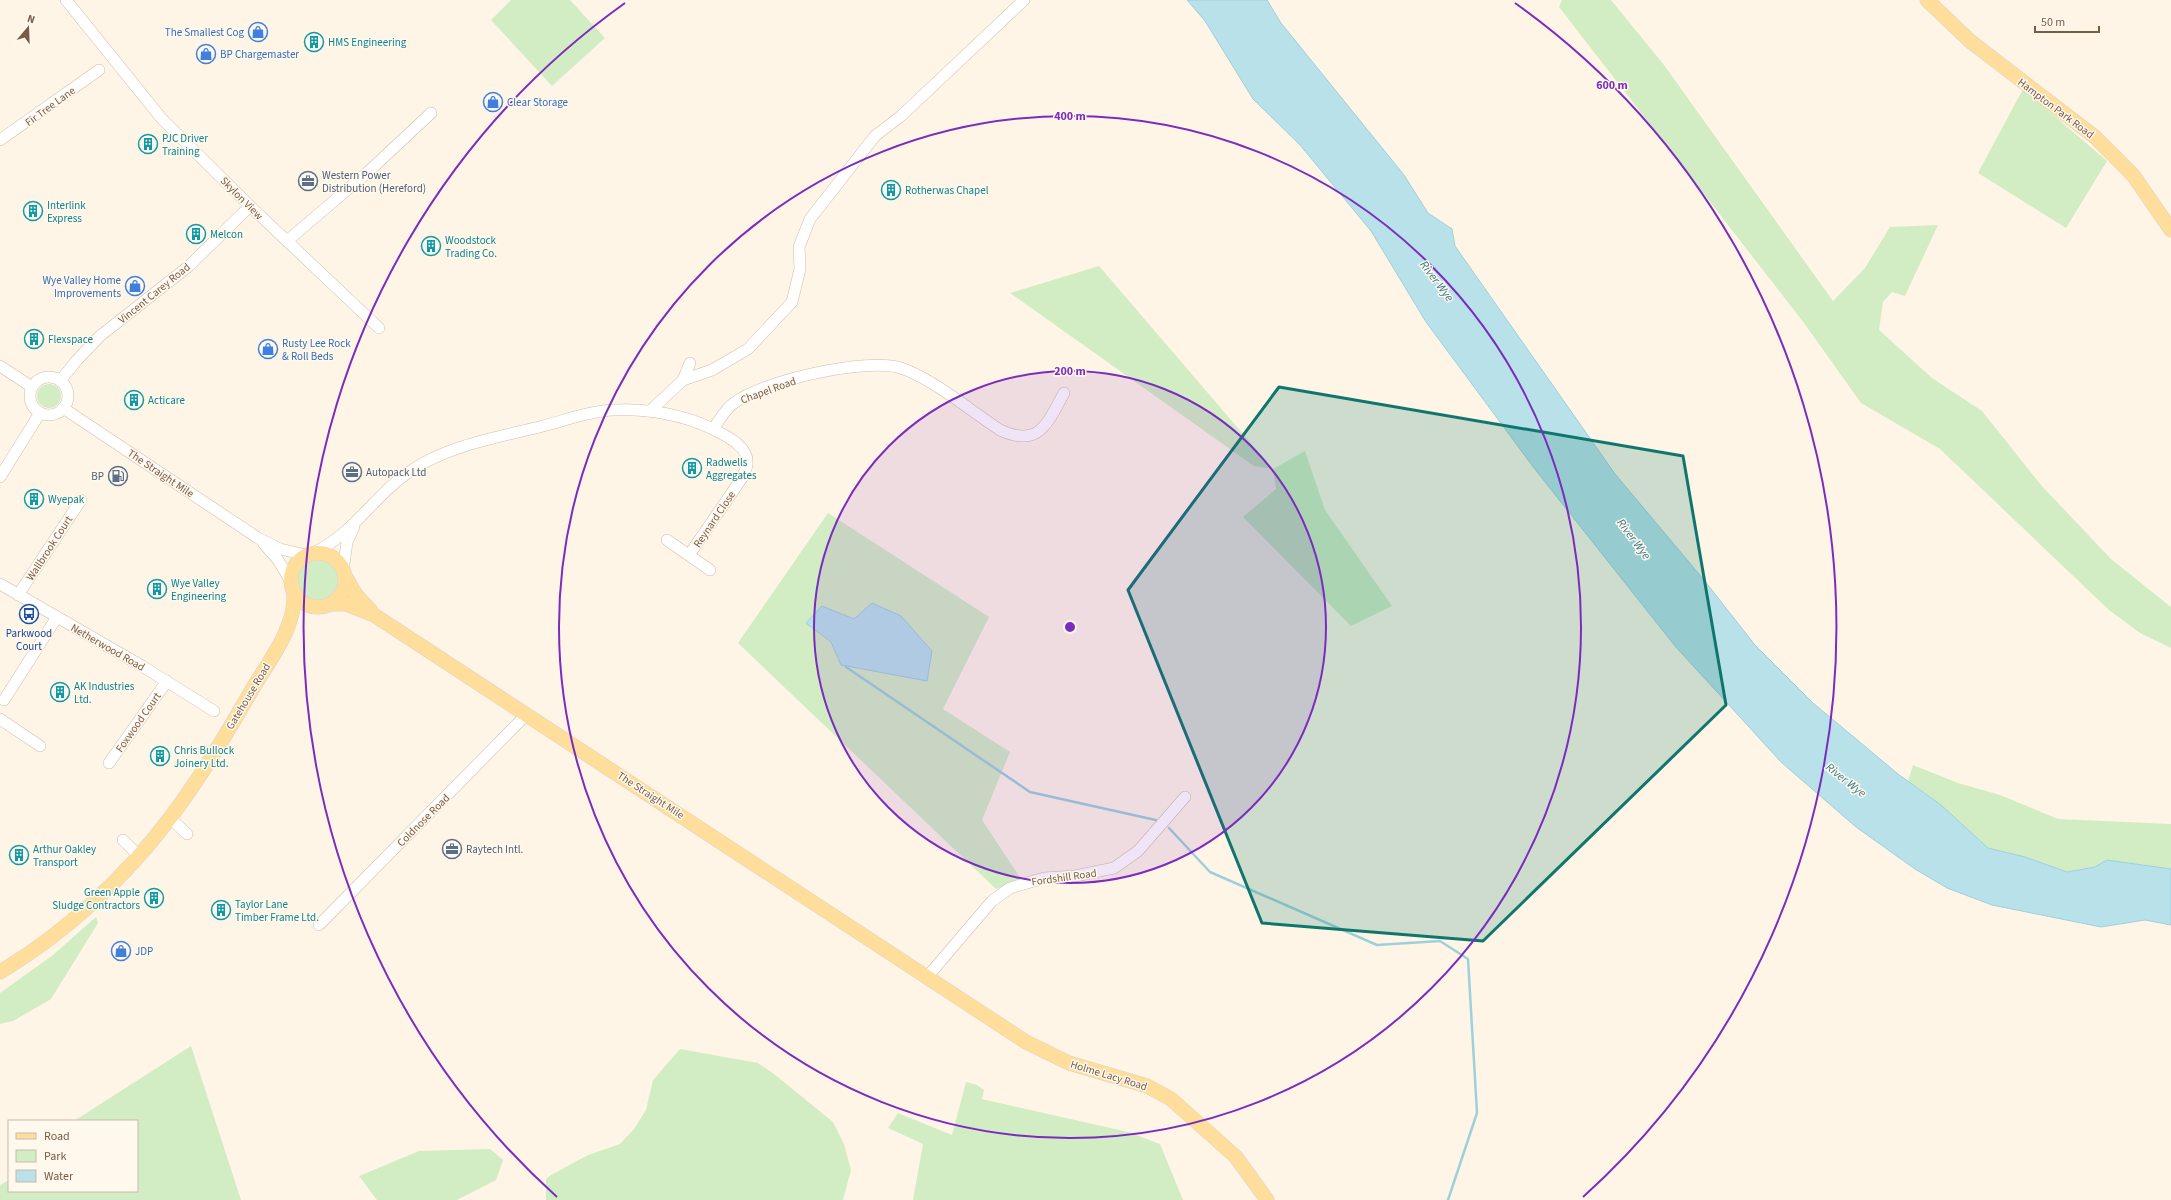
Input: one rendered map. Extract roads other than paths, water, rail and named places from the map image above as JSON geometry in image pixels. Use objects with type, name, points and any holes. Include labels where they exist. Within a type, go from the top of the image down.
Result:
[{"type":"main road","name":"Hampton Park Road","points":[[1927,0],[1986,54],[2095,137],[2133,175],[2171,230]]},
{"type":"main road","points":[[310,554],[326,554],[333,557],[344,572],[345,581],[341,594],[330,604],[316,607],[302,602],[292,586],[293,567],[298,560],[310,554]]},
{"type":"main road","name":"The Straight Mile","points":[[344,572],[356,595],[374,614]]},
{"type":"main road","name":"Gatehouse Road","points":[[286,633],[293,610],[292,586]]},
{"type":"main road","name":"The Straight Mile","points":[[330,604],[354,606],[374,614],[928,976]]},
{"type":"main road","name":"Gatehouse Road","points":[[0,972],[74,918],[112,884],[138,856],[170,818],[233,722],[286,633],[299,619],[316,607]]},
{"type":"main road","name":"Holme Lacy Road","points":[[928,976],[1039,1050],[1099,1073],[1147,1086],[1171,1098],[1236,1157],[1267,1200]]},
{"type":"street","name":"Skylon View","points":[[66,0],[162,119],[250,206],[379,328]]},
{"type":"street","points":[[650,411],[683,380],[712,370],[748,350],[782,313],[792,302],[800,269],[799,247],[810,218],[875,136],[907,111],[1024,0]]},
{"type":"street","name":"Fir Tree Lane","points":[[0,140],[99,70]]},
{"type":"street","points":[[287,241],[368,172],[431,113]]},
{"type":"street","name":"Vincent Carey Road","points":[[60,381],[77,360],[100,336],[189,266],[250,206]]},
{"type":"street","points":[[683,380],[690,363]]},
{"type":"street","name":"Chapel Road","points":[[713,429],[732,404],[742,397],[811,375],[863,365],[882,365],[901,368],[919,377],[1000,430],[1013,436],[1031,437],[1039,431],[1064,393]]},
{"type":"street","points":[[0,366],[32,387]]},
{"type":"street","points":[[55,378],[60,381],[66,388],[68,394],[64,408],[54,415],[40,413],[32,404],[30,398],[32,387],[42,379],[55,378]]},
{"type":"street","name":"The Straight Mile","points":[[64,408],[258,538],[280,549],[310,554]]},
{"type":"street","points":[[310,554],[334,541],[356,523],[392,484],[429,460],[469,445],[586,414],[613,410],[650,411],[695,421],[713,429]]},
{"type":"street","points":[[0,477],[40,413]]},
{"type":"street","name":"Reynard Close","points":[[689,555],[742,478],[747,464],[746,456],[741,448],[729,438],[713,429]]},
{"type":"street","name":"Wallbrook Court","points":[[18,595],[81,500]]},
{"type":"street","points":[[344,572],[347,542],[356,523]]},
{"type":"street","name":"The Straight Mile","points":[[258,538],[278,560],[292,586]]},
{"type":"street","name":"Reynard Close","points":[[667,540],[710,570]]},
{"type":"street","name":"Netherwood Road","points":[[0,584],[166,681],[214,711]]},
{"type":"street","points":[[4,700],[57,617]]},
{"type":"street","name":"Foxwood Court","points":[[109,763],[166,681]]},
{"type":"street","name":"Coldnose Road","points":[[319,925],[527,714]]},
{"type":"street","points":[[0,719],[40,746]]},
{"type":"street","name":"Fordshill Road","points":[[928,976],[992,901],[1010,888],[1044,878],[1075,876],[1114,868],[1138,851],[1185,797]]},
{"type":"street","points":[[170,818],[187,834]]},
{"type":"street","points":[[123,840],[138,856]]},
{"type":"water","name":"River Wye","points":[[1187,0],[1267,0],[1281,23],[1404,175],[1428,213],[1452,229],[1455,246],[1615,474],[1704,580],[1755,645],[1813,703],[1898,774],[1941,805],[1988,848],[2025,857],[2067,872],[2095,867],[2107,860],[2171,869],[2171,925],[2145,920],[2101,927],[1992,905],[1947,888],[1915,869],[1856,827],[1781,762],[1675,646],[1534,468],[1426,322],[1371,231],[1300,145],[1253,99],[1205,21]]},
{"type":"water","points":[[872,603],[901,616],[932,651],[927,681],[841,665],[831,642],[806,623],[822,606],[854,619]]},
{"type":"waterway","points":[[846,667],[1030,792],[1160,821]]},
{"type":"waterway","points":[[1169,828],[1210,872],[1377,945],[1440,941],[1468,959],[1477,1113],[1448,1200]]},
{"type":"place","name":"The Smallest Cog","points":[[258,32]]},
{"type":"place","name":"HMS Engineering","points":[[314,42]]},
{"type":"place","name":"BP Chargemaster","points":[[206,54]]},
{"type":"place","name":"Clear Storage","points":[[493,102]]},
{"type":"place","name":"PJC Driver Training","points":[[148,144]]},
{"type":"place","name":"Western Power Distribution (Hereford)","points":[[308,181]]},
{"type":"place","name":"Rotherwas Chapel","points":[[891,190]]},
{"type":"place","name":"Interlink Express","points":[[33,211]]},
{"type":"place","name":"Melcon","points":[[196,234]]},
{"type":"place","name":"Woodstock Trading Co.","points":[[431,246]]},
{"type":"place","name":"Wye Valley Home Improvements","points":[[135,286]]},
{"type":"place","name":"Flexspace","points":[[34,339]]},
{"type":"place","name":"Rusty Lee Rock & Roll Beds","points":[[268,349]]},
{"type":"place","name":"Acticare","points":[[134,400]]},
{"type":"place","name":"Radwells Aggregates","points":[[692,468]]},
{"type":"place","name":"Autopack Ltd","points":[[352,472]]},
{"type":"place","name":"BP","points":[[118,476]]},
{"type":"place","name":"Wyepak","points":[[34,499]]},
{"type":"place","name":"Wye Valley Engineering","points":[[157,589]]},
{"type":"place","name":"Parkwood Court","points":[[29,614]]},
{"type":"place","name":"AK Industries Ltd.","points":[[60,692]]},
{"type":"place","name":"Chris Bullock Joinery Ltd.","points":[[160,756]]},
{"type":"place","name":"Raytech Intl.","points":[[452,849]]},
{"type":"place","name":"Arthur Oakley Transport","points":[[19,855]]},
{"type":"place","name":"Green Apple Sludge Contractors","points":[[154,898]]},
{"type":"place","name":"Taylor Lane Timber Frame Ltd.","points":[[221,910]]},
{"type":"place","name":"JDP","points":[[121,951]]}]
